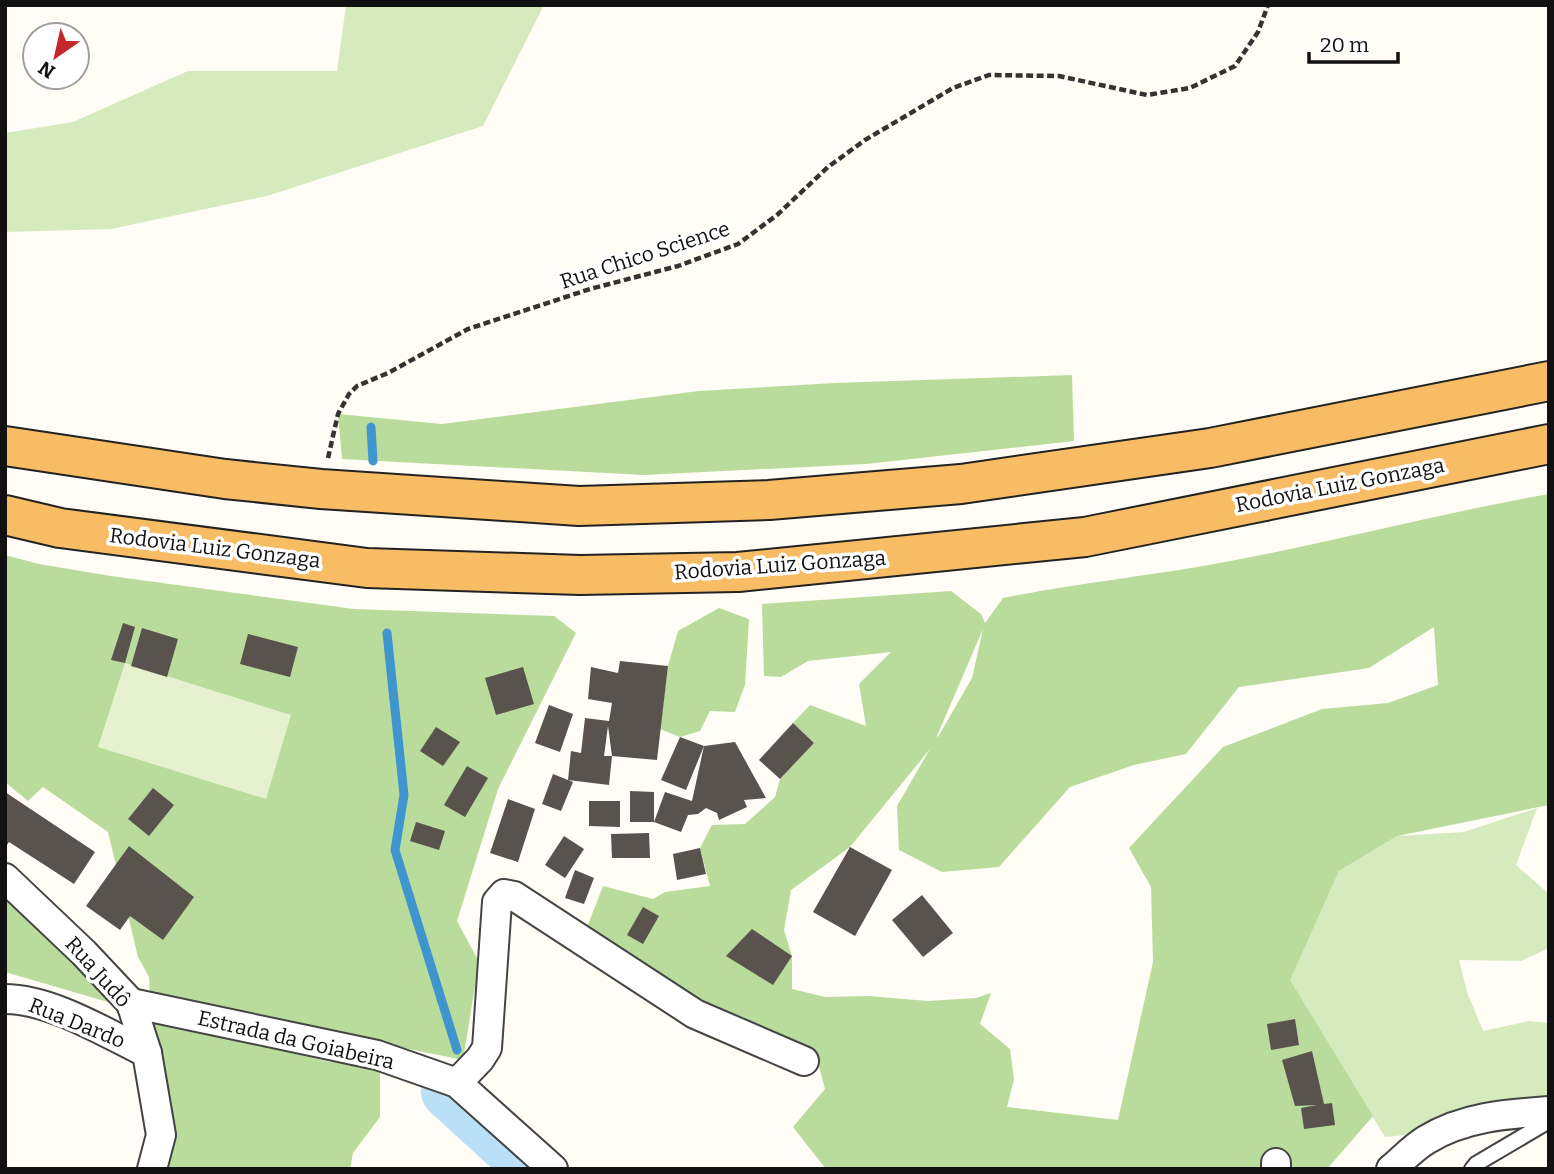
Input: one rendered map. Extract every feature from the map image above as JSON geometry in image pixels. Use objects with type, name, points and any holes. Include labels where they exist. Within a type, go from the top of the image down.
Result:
[{"type":"highway","points":[[5,446],[225,479],[321,489],[579,506],[769,500],[961,484],[1210,448],[1549,381]]},
{"type":"highway","name":"Rodovia Luiz Gonzaga","points":[[5,515],[60,528],[368,568],[580,575],[738,572],[1085,537],[1549,444]]},
{"type":"street","name":"Rua Judô","points":[[5,878],[84,953],[131,1003],[147,1053],[161,1135],[152,1169]]},
{"type":"street","points":[[457,1083],[487,1048],[498,902],[504,894],[514,896],[695,1014],[804,1061]]},
{"type":"street","name":"Rua Dardo","points":[[5,999],[18,999],[67,1014],[147,1053]]},
{"type":"street","name":"Estrada da Goiabeira","points":[[131,1003],[377,1055],[457,1083],[553,1169]]},
{"type":"street","points":[[1391,1169],[1425,1140],[1456,1126],[1491,1115],[1549,1111]]},
{"type":"lane","points":[[1472,1169],[1476,1164],[1549,1121]]},
{"type":"path","name":"Rua Chico Science","points":[[321,489],[338,414],[349,394],[357,386],[388,373],[468,329],[590,289],[678,266],[738,244],[777,215],[828,167],[865,140],[953,89],[989,75],[1059,76],[1146,95],[1190,88],[1236,66],[1258,32],[1268,5]]},
{"type":"green space","points":[[346,5],[544,5],[483,126],[267,196],[111,229],[5,232],[5,133],[73,122],[188,71],[337,71]]},
{"type":"green space","points":[[1072,375],[1074,441],[866,464],[644,475],[342,459],[338,414],[442,424],[699,391],[834,383]]},
{"type":"green space","points":[[1549,494],[1549,805],[1397,836],[1339,871],[1290,980],[1373,1116],[1327,1169],[826,1169],[793,1127],[825,1089],[816,1055],[714,1016],[641,960],[586,930],[603,886],[653,899],[665,892],[710,886],[700,848],[712,825],[745,824],[775,797],[780,779],[814,743],[793,723],[810,705],[866,726],[859,684],[891,652],[808,661],[781,677],[764,676],[762,604],[951,591],[981,614],[985,623],[1003,598],[1225,562]],"holes":[[[1434,627],[1438,685],[1388,703],[1322,709],[1223,747],[1129,848],[1151,887],[1153,962],[1118,1120],[1007,1107],[1014,1079],[1010,1049],[980,1024],[991,993],[976,998],[928,1001],[868,996],[825,997],[792,989],[792,956],[784,930],[791,890],[850,847],[930,749],[897,806],[899,850],[942,872],[999,867],[1070,787],[1134,765],[1186,754],[1239,687],[1369,668]],[[983,629],[972,678],[938,737],[937,736]]]},
{"type":"green space","points":[[5,555],[39,564],[111,576],[354,609],[554,616],[576,633],[498,789],[457,921],[479,962],[463,1060],[404,1048],[348,1043],[150,999],[149,977],[138,957],[108,832],[43,787],[28,801],[5,782]]},
{"type":"green space","points":[[719,608],[749,619],[745,685],[735,712],[710,711],[700,731],[680,737],[660,729],[668,666],[678,631]]},
{"type":"green space","points":[[125,663],[291,715],[266,799],[98,747]]},
{"type":"green space","points":[[1537,808],[1516,865],[1549,894],[1549,948],[1521,961],[1459,960],[1467,992],[1483,1031],[1529,1021],[1549,1023],[1549,1100],[1415,1134],[1385,1137],[1289,980],[1339,871],[1397,836],[1464,832]]},
{"type":"green space","points":[[5,888],[125,1007],[5,972]]},
{"type":"green space","points":[[152,1017],[329,1062],[372,1064],[380,1074],[380,1117],[353,1153],[350,1169],[162,1169],[174,1139]]},
{"type":"building","points":[[123,623],[135,627],[125,663],[111,660]]},
{"type":"building","points":[[142,628],[178,639],[167,677],[131,666]]},
{"type":"building","points":[[248,634],[298,647],[290,677],[240,664]]},
{"type":"building","points":[[620,661],[668,666],[657,760],[612,756],[609,785],[568,780],[571,751],[581,753],[585,718],[609,721],[612,703],[588,699],[591,667],[618,673]],"holes":[[[608,726],[612,756],[604,756]]]},
{"type":"building","points":[[523,667],[534,704],[496,715],[485,678]]},
{"type":"building","points":[[549,705],[573,714],[560,752],[535,743]]},
{"type":"building","points":[[793,723],[814,743],[780,779],[759,760]]},
{"type":"building","points":[[436,727],[460,742],[443,766],[420,751]]},
{"type":"building","points":[[680,737],[704,746],[686,790],[661,780]]},
{"type":"building","points":[[735,742],[766,798],[744,800],[747,807],[719,820],[717,813],[706,808],[698,814],[688,815],[681,832],[654,822],[665,792],[692,801],[704,746]]},
{"type":"building","points":[[467,766],[488,778],[465,817],[444,805]]},
{"type":"building","points":[[553,774],[573,782],[561,811],[542,804]]},
{"type":"building","points":[[153,788],[174,805],[149,836],[128,819]]},
{"type":"building","points":[[630,791],[654,792],[654,822],[630,822]]},
{"type":"building","points":[[5,792],[95,852],[74,884],[9,842],[5,848]]},
{"type":"building","points":[[508,799],[535,809],[518,862],[490,853]]},
{"type":"building","points":[[589,801],[620,801],[620,827],[589,826]]},
{"type":"building","points":[[416,822],[445,831],[439,850],[410,841]]},
{"type":"building","points":[[649,833],[650,858],[612,858],[611,834]]},
{"type":"building","points":[[564,836],[584,849],[565,878],[545,865]]},
{"type":"building","points":[[129,846],[194,897],[163,940],[130,916],[120,930],[86,906]]},
{"type":"building","points":[[850,847],[892,870],[855,936],[813,912]]},
{"type":"building","points":[[700,848],[706,874],[677,880],[673,854]]},
{"type":"building","points":[[575,870],[594,878],[584,904],[565,898]]},
{"type":"building","points":[[922,895],[953,933],[923,957],[892,920]]},
{"type":"building","points":[[643,907],[659,916],[643,944],[627,935]]},
{"type":"building","points":[[752,929],[792,956],[773,985],[726,956]]},
{"type":"building","points":[[1295,1019],[1299,1045],[1271,1050],[1267,1024]]},
{"type":"building","points":[[1312,1051],[1324,1104],[1332,1103],[1335,1125],[1304,1129],[1301,1108],[1317,1105],[1295,1106],[1282,1060]]},
{"type":"waterway","points":[[371,427],[373,461]]},
{"type":"waterway","points":[[387,633],[404,795],[395,850],[457,1050]]},
{"type":"waterway","points":[[447,1092],[531,1169]]}]
